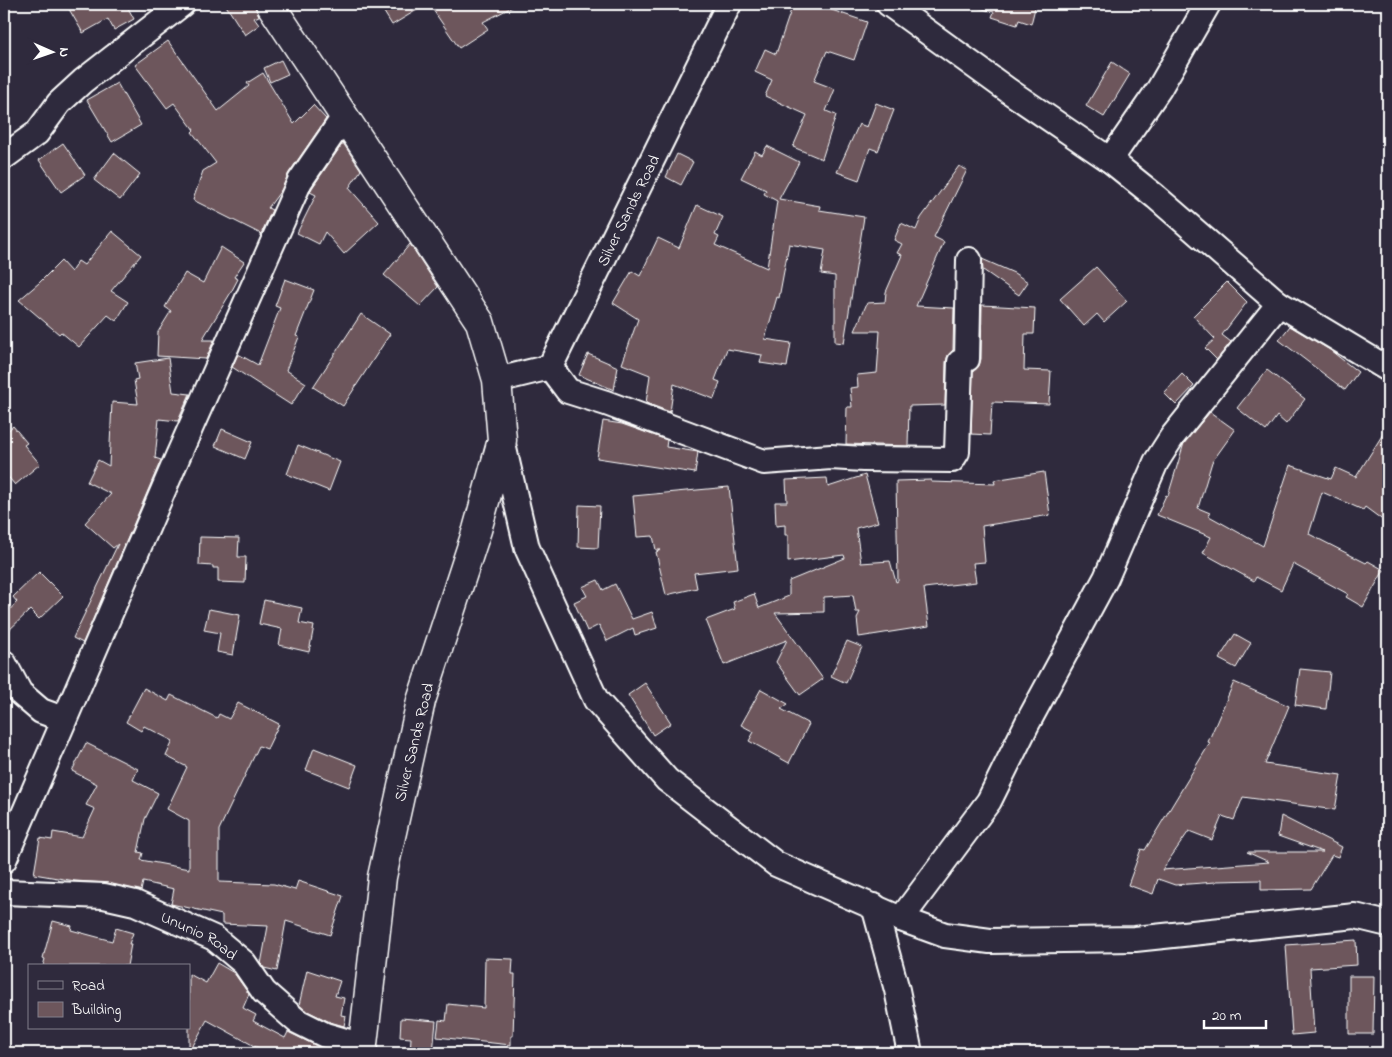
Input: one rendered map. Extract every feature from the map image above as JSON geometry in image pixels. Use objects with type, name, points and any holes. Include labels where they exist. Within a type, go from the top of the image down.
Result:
[{"type":"street","points":[[4,157],[37,133],[59,103],[84,81],[182,4]]},
{"type":"street","points":[[270,4],[480,322],[497,380],[502,440],[527,548],[596,700],[667,780],[776,864],[901,919],[945,935],[990,940],[1135,939],[1355,916],[1388,924]]},
{"type":"street","name":"Silver Sands Road","points":[[550,367],[729,4]]},
{"type":"street","points":[[889,4],[1009,91],[1110,160],[1156,197],[1278,303],[1388,369]]},
{"type":"street","points":[[1110,160],[1160,89],[1208,4]]},
{"type":"street","points":[[4,860],[63,719],[300,180],[344,117]]},
{"type":"street","points":[[497,380],[550,367],[568,391],[606,403],[764,462],[832,457],[952,460],[957,452],[960,362],[967,359],[969,260]]},
{"type":"street","points":[[901,919],[989,801],[1027,724],[1106,578],[1156,462],[1172,436],[1278,303]]},
{"type":"street","name":"Silver Sands Road","points":[[362,1050],[382,877],[421,701],[477,530],[502,440]]},
{"type":"street","points":[[4,663],[20,693],[41,712],[63,719]]},
{"type":"street","name":"Ununio Road","points":[[4,892],[104,896],[135,903],[214,938],[244,963],[264,992],[297,1021],[324,1036],[362,1050]]},
{"type":"street","points":[[874,906],[897,990],[910,1053]]},
{"type":"street","points":[[892,1053],[904,1023]]},
{"type":"building","points":[[66,4],[134,4],[128,8],[134,19],[114,30],[108,19],[83,33]]},
{"type":"building","points":[[225,4],[255,4],[259,16],[254,18],[259,25],[245,35]]},
{"type":"building","points":[[379,4],[427,4],[392,25]]},
{"type":"building","points":[[429,4],[518,4],[483,22],[488,29],[459,48]]},
{"type":"building","points":[[793,4],[814,4],[867,22],[854,60],[827,51],[814,81],[835,89],[826,111],[836,115],[822,159],[793,147],[807,115],[765,96],[772,80],[755,72],[765,49],[776,54]]},
{"type":"building","points":[[979,4],[1036,4],[1031,24],[1019,20],[1017,25],[992,17],[994,12],[979,8]]},
{"type":"building","points":[[168,41],[218,111],[249,86],[247,83],[263,73],[294,124],[313,105],[326,119],[289,173],[282,189],[268,208],[272,210],[261,234],[193,200],[203,171],[216,163],[192,132],[194,130],[174,103],[167,108],[135,65]]},
{"type":"building","points":[[281,60],[288,74],[270,82],[264,68]]},
{"type":"building","points":[[1112,62],[1130,74],[1104,117],[1086,106]]},
{"type":"building","points":[[117,83],[141,125],[112,142],[87,100]]},
{"type":"building","points":[[876,103],[894,110],[878,151],[870,148],[859,180],[837,172],[859,124],[867,127]]},
{"type":"building","points":[[63,143],[85,175],[61,192],[39,160]]},
{"type":"building","points":[[343,143],[361,170],[349,188],[379,222],[344,254],[325,232],[319,244],[297,233],[316,195],[310,192],[312,188]]},
{"type":"building","points":[[767,146],[799,162],[779,199],[820,206],[819,210],[864,217],[844,343],[835,342],[835,276],[821,274],[825,250],[789,244],[779,298],[777,297],[765,339],[791,343],[787,367],[760,363],[762,355],[727,349],[715,380],[720,382],[714,399],[674,384],[670,412],[646,403],[650,375],[622,364],[638,319],[613,303],[632,271],[640,276],[658,238],[679,248],[697,205],[723,217],[715,235],[719,237],[715,245],[767,268],[777,201],[764,194],[766,190],[741,178],[755,151],[762,155]]},
{"type":"building","points":[[114,153],[140,174],[120,200],[94,180]]},
{"type":"building","points":[[677,154],[693,162],[681,185],[666,177]]},
{"type":"building","points":[[959,166],[967,170],[934,237],[944,242],[916,306],[954,308],[953,350],[948,355],[946,362],[945,405],[909,406],[908,446],[846,444],[847,407],[852,407],[850,388],[858,387],[857,375],[877,373],[880,331],[855,331],[867,303],[885,302],[886,292],[902,255],[897,253],[902,244],[894,240],[901,223],[916,230],[921,218]]},
{"type":"building","points":[[112,231],[141,255],[111,291],[128,302],[116,321],[108,315],[79,347],[61,332],[59,334],[19,300],[61,261],[71,272],[78,261],[84,265]]},
{"type":"building","points":[[410,244],[438,287],[420,306],[384,275]]},
{"type":"building","points":[[221,247],[244,262],[234,277],[238,279],[230,294],[202,340],[214,340],[206,359],[157,356],[158,332],[171,311],[165,307],[185,273],[203,283]]},
{"type":"building","points":[[982,259],[1014,273],[1028,282],[1019,295],[983,270]]},
{"type":"building","points":[[1096,267],[1127,301],[1104,322],[1097,314],[1084,326],[1060,299]]},
{"type":"building","points":[[285,279],[314,290],[296,336],[299,337],[286,370],[306,383],[291,405],[232,367],[238,354],[258,365],[280,308],[275,306]]},
{"type":"building","points":[[1227,282],[1247,302],[1222,335],[1231,342],[1217,360],[1205,348],[1215,339],[1193,316]]},
{"type":"building","points":[[982,305],[1035,308],[1034,334],[1025,334],[1024,370],[1051,371],[1049,404],[992,402],[990,435],[971,434],[973,371],[979,366],[981,359]]},
{"type":"building","points":[[361,314],[390,334],[343,406],[313,387]]},
{"type":"building","points":[[1290,326],[1330,350],[1358,372],[1345,390],[1279,340]]},
{"type":"building","points":[[588,354],[618,367],[614,390],[579,375]]},
{"type":"building","points":[[168,358],[173,392],[190,394],[178,421],[159,419],[155,458],[161,460],[83,643],[73,638],[118,544],[113,548],[85,523],[111,494],[87,482],[98,460],[109,466],[112,402],[138,404],[134,380],[138,379],[135,363]]},
{"type":"building","points":[[1267,370],[1305,399],[1286,424],[1277,416],[1266,431],[1237,408]]},
{"type":"building","points":[[1182,374],[1194,386],[1176,405],[1164,393]]},
{"type":"building","points":[[1210,412],[1235,430],[1212,462],[1198,508],[1210,513],[1209,516],[1263,546],[1290,465],[1331,479],[1336,468],[1356,477],[1388,426],[1388,524],[1365,507],[1363,510],[1322,492],[1309,534],[1384,570],[1363,607],[1346,597],[1348,594],[1293,564],[1281,590],[1256,577],[1254,581],[1203,553],[1211,537],[1157,515],[1166,495],[1168,496],[1184,443]]},
{"type":"building","points":[[603,421],[622,424],[667,440],[666,447],[698,452],[695,473],[597,458]]},
{"type":"building","points":[[13,426],[27,443],[24,445],[40,464],[15,485],[4,472],[4,434]]},
{"type":"building","points":[[222,429],[252,442],[245,459],[215,446]]},
{"type":"building","points":[[298,445],[340,462],[329,491],[287,474]]},
{"type":"building","points":[[1044,472],[1050,515],[982,526],[985,562],[973,563],[976,582],[924,588],[929,626],[859,637],[857,618],[860,612],[856,612],[853,595],[824,597],[824,612],[775,613],[823,679],[800,695],[776,662],[787,640],[724,665],[706,620],[735,609],[733,602],[754,594],[759,608],[789,596],[789,581],[845,558],[844,555],[788,562],[788,535],[785,535],[785,525],[776,526],[775,502],[787,502],[786,480],[827,478],[828,487],[865,475],[878,522],[856,528],[861,563],[890,561],[896,582],[898,581],[896,481],[931,480],[931,482],[995,484],[994,480]]},
{"type":"building","points":[[729,487],[738,568],[694,573],[697,588],[666,595],[656,552],[661,550],[656,550],[653,536],[637,537],[633,496]]},
{"type":"building","points":[[579,505],[600,506],[598,548],[578,547]]},
{"type":"building","points":[[200,537],[239,538],[238,557],[246,557],[245,583],[218,582],[218,568],[199,565]]},
{"type":"building","points":[[39,572],[63,596],[39,619],[30,610],[4,635],[4,616],[17,602],[13,597]]},
{"type":"building","points":[[598,580],[603,590],[615,584],[632,619],[652,612],[657,628],[635,635],[633,628],[607,641],[599,625],[587,631],[574,602],[587,596],[582,587]]},
{"type":"building","points":[[264,600],[302,608],[299,623],[314,626],[309,652],[279,645],[282,629],[259,624]]},
{"type":"building","points":[[209,609],[240,615],[233,655],[217,652],[220,633],[204,630]]},
{"type":"building","points":[[1235,634],[1251,643],[1236,668],[1219,659]]},
{"type":"building","points":[[847,641],[862,647],[846,683],[831,676]]},
{"type":"building","points":[[1300,669],[1330,672],[1326,709],[1295,705]]},
{"type":"building","points":[[1234,682],[1289,706],[1265,764],[1341,775],[1335,810],[1243,797],[1234,820],[1222,816],[1212,840],[1189,831],[1162,870],[1269,862],[1247,852],[1323,852],[1278,836],[1281,816],[1342,847],[1338,857],[1332,855],[1311,889],[1261,890],[1261,880],[1216,881],[1175,885],[1158,879],[1153,894],[1128,885],[1141,849],[1145,850],[1210,743],[1208,742]]},
{"type":"building","points":[[645,683],[671,723],[653,735],[628,695]]},
{"type":"building","points":[[144,688],[168,701],[171,695],[217,718],[219,714],[229,719],[238,703],[279,724],[267,749],[259,746],[219,830],[219,882],[274,884],[295,890],[298,881],[343,896],[330,935],[286,921],[277,971],[264,968],[261,964],[268,926],[222,924],[222,915],[171,904],[174,889],[143,882],[141,891],[107,883],[75,881],[34,874],[40,838],[52,840],[53,832],[82,837],[95,809],[86,805],[97,784],[72,771],[86,743],[138,769],[133,780],[158,793],[145,819],[138,852],[143,853],[141,860],[189,869],[189,821],[167,809],[187,767],[166,756],[173,741],[144,726],[141,731],[126,722]]},
{"type":"building","points":[[761,689],[788,704],[781,709],[809,724],[789,763],[749,741],[754,732],[741,725]]},
{"type":"building","points":[[314,748],[357,765],[349,787],[306,770]]},
{"type":"building","points":[[53,921],[72,926],[71,930],[112,941],[116,928],[133,933],[129,944],[131,944],[127,964],[44,964],[45,959],[43,958]]},
{"type":"building","points":[[1356,940],[1357,965],[1310,968],[1314,1033],[1292,1035],[1286,945]]},
{"type":"building","points":[[485,958],[513,959],[512,974],[515,974],[511,1045],[437,1037],[439,1020],[446,1021],[448,1004],[484,1008]]},
{"type":"building","points":[[217,963],[234,973],[249,994],[243,1008],[256,1015],[253,1021],[285,1038],[288,1032],[333,1052],[267,1053],[207,1020],[189,1053],[190,975],[206,983]]},
{"type":"building","points":[[307,970],[340,981],[335,996],[344,998],[341,1015],[346,1016],[344,1026],[330,1022],[299,1005]]},
{"type":"building","points":[[1349,976],[1374,976],[1373,1034],[1349,1034]]},
{"type":"building","points":[[401,1018],[436,1021],[433,1053],[410,1053],[411,1038],[400,1037]]}]
